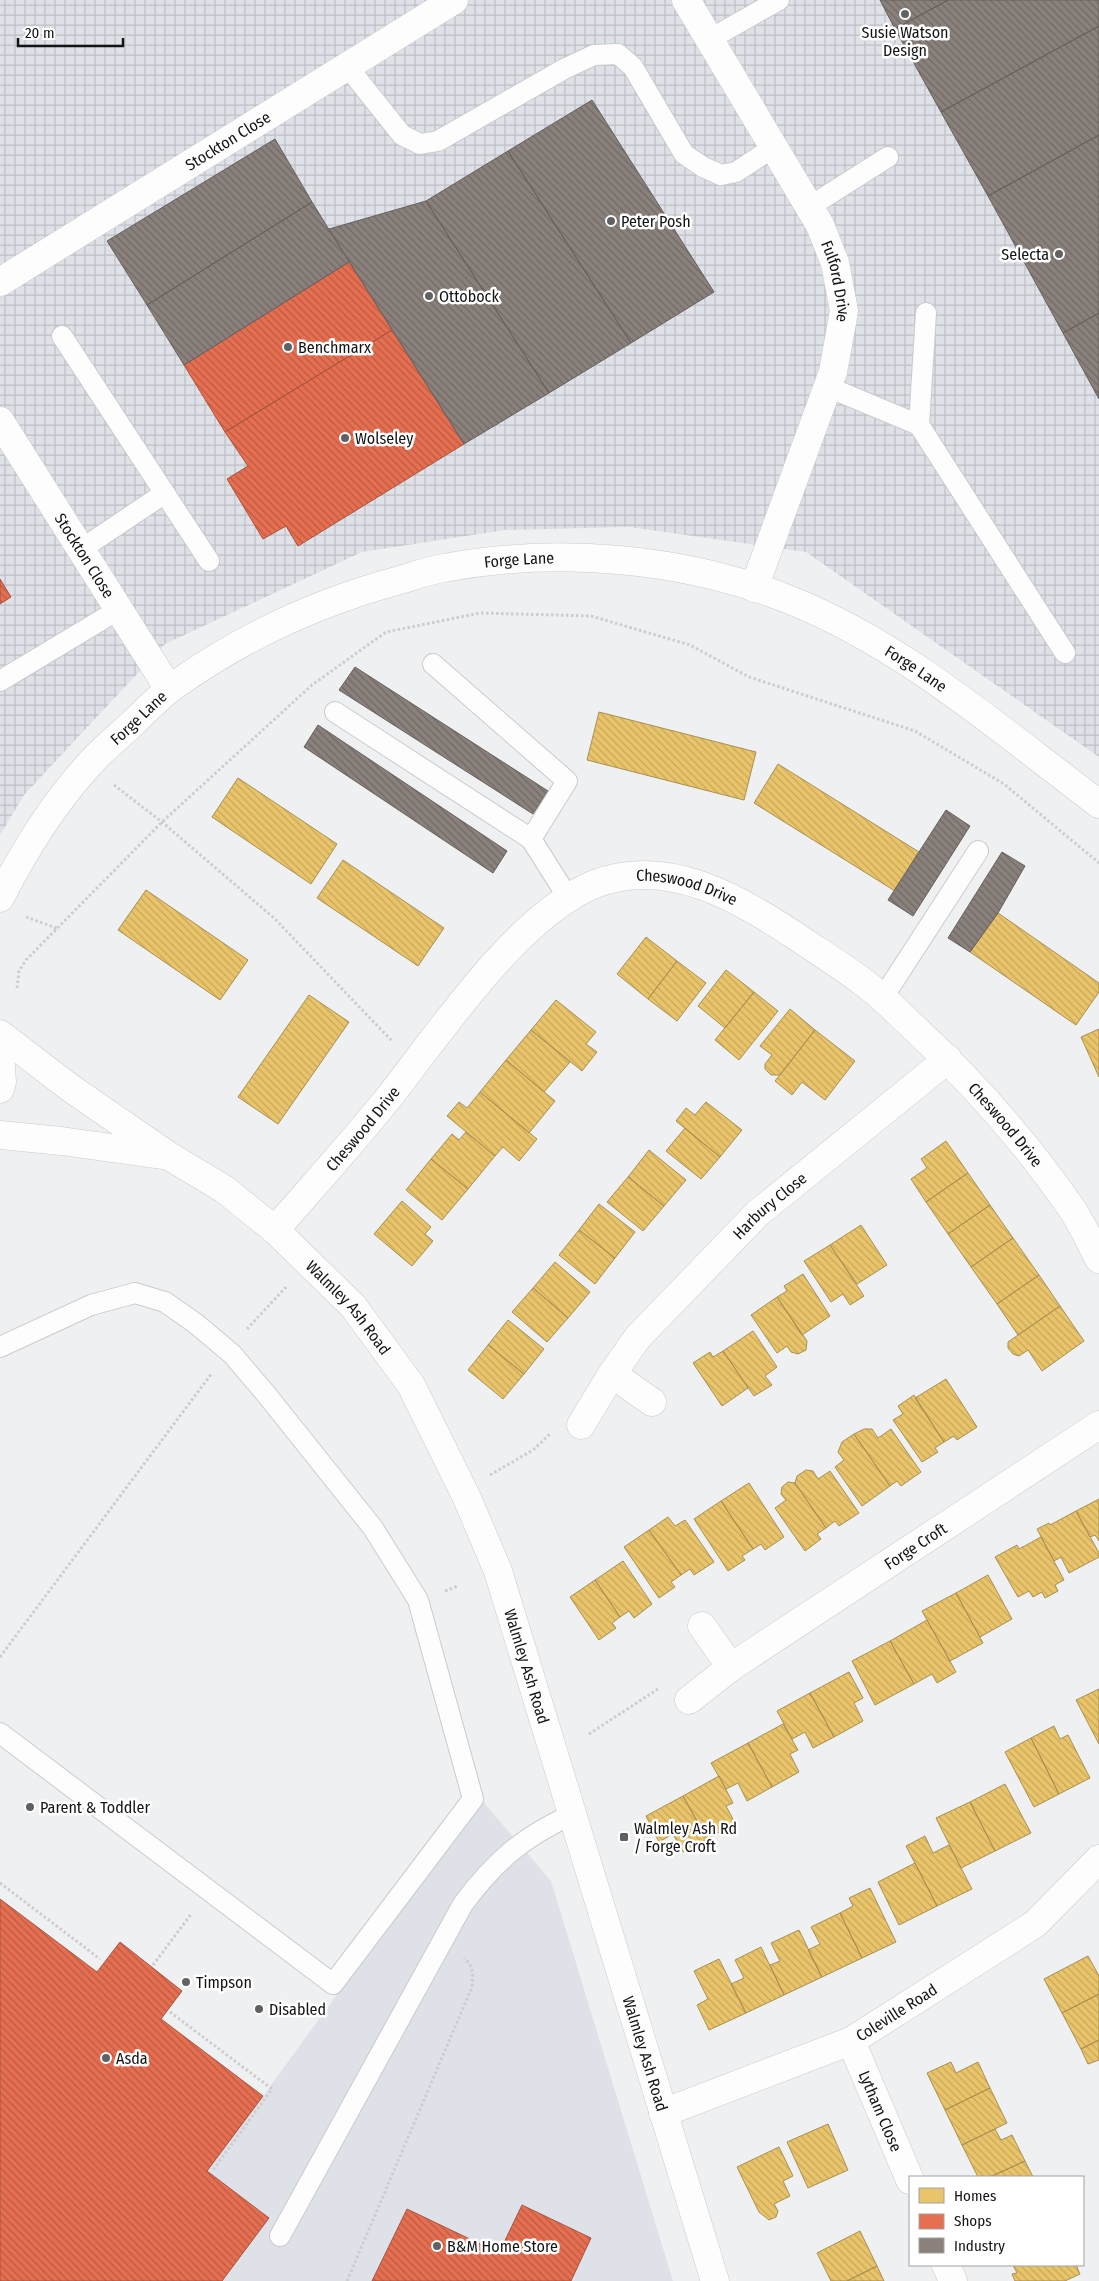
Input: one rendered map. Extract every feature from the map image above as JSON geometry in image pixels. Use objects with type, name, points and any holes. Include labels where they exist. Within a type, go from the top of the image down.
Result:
[{"type":"street","name":"Stockton Close","points":[[0,282],[454,0]]},
{"type":"street","name":"Fulford Drive","points":[[686,0],[820,225],[834,264],[844,311],[833,372],[754,588]]},
{"type":"street","name":"Stockton Close","points":[[0,421],[118,610],[170,689]]},
{"type":"street","name":"Forge Lane","points":[[8,906],[29,844],[60,799],[88,765],[170,689],[222,655],[289,618],[344,596],[442,568],[515,558],[601,559],[662,566],[754,588],[825,616],[890,650],[948,690],[1099,804]]},
{"type":"street","name":"Cheswood Drive","points":[[274,1230],[360,1132],[481,980],[520,938],[550,910],[594,885],[617,879],[666,876],[692,882],[727,895],[760,913],[863,982],[882,998],[948,1059],[1011,1129],[1073,1210],[1099,1259]]},
{"type":"street","name":"Walmley Ash Road","points":[[0,1034],[69,1087],[169,1156],[193,1168],[224,1189],[274,1230],[353,1306],[411,1385],[467,1498],[498,1571],[571,1815],[715,2281]]},
{"type":"street","points":[[0,1055],[2,1082],[0,1090]]},
{"type":"street","name":"Harbury Close","points":[[581,1425],[612,1374],[638,1337],[758,1213],[948,1059]]},
{"type":"street","name":"Walmley Ash Road","points":[[0,1136],[61,1141],[169,1156]]},
{"type":"street","points":[[612,1374],[652,1402]]},
{"type":"street","name":"Forge Croft","points":[[689,1700],[732,1667],[1099,1426]]},
{"type":"street","points":[[702,1626],[732,1667]]},
{"type":"street","name":"Coleville Road","points":[[663,2112],[851,2042],[1035,1924],[1096,1868]]},
{"type":"street","name":"Lytham Close","points":[[851,2042],[909,2178]]},
{"type":"street","points":[[946,2266],[953,2281]]},
{"type":"lane","points":[[710,39],[779,0]]},
{"type":"lane","points":[[347,66],[402,135],[420,144],[438,141],[564,69],[594,55],[618,54],[633,67],[684,154],[703,167],[721,175],[736,172],[774,147]]},
{"type":"lane","points":[[810,207],[888,157]]},
{"type":"lane","points":[[919,425],[926,313]]},
{"type":"lane","points":[[62,336],[209,561]]},
{"type":"lane","points":[[828,387],[919,425],[1065,653]]},
{"type":"lane","points":[[80,550],[164,493]]},
{"type":"lane","points":[[0,681],[118,610]]},
{"type":"lane","points":[[433,664],[567,781],[530,839]]},
{"type":"lane","points":[[335,712],[530,839],[570,899]]},
{"type":"lane","points":[[882,998],[978,851]]},
{"type":"lane","points":[[0,1347],[92,1305],[136,1293],[165,1302],[228,1351],[266,1394],[374,1528],[418,1600],[473,1799],[333,1984],[0,1733]]},
{"type":"lane","points":[[280,2236],[439,1945],[468,1897],[482,1878],[509,1851],[571,1815]]},
{"type":"path","points":[[88,765],[162,822],[274,918],[415,1065]]},
{"type":"path","points":[[8,906],[59,929]]},
{"type":"path","points":[[0,1657],[228,1351],[309,1263]]},
{"type":"path","points":[[488,1477],[533,1450],[555,1429],[581,1425]]},
{"type":"path","points":[[589,1734],[662,1687],[689,1700]]},
{"type":"path","points":[[0,1883],[100,1959]]},
{"type":"path","points":[[153,1964],[210,1890]]},
{"type":"path","points":[[347,2281],[472,1987],[473,1972],[469,1962],[439,1945]]},
{"type":"path","points":[[170,2012],[272,2089],[213,2170]]},
{"type":"shaded area","points":[[0,0],[1099,0],[1099,757],[806,552],[629,527],[505,530],[362,552],[165,644],[24,795],[0,835]]},
{"type":"shaded area","points":[[480,1798],[551,1881],[673,2281],[0,2281],[0,1899],[263,2096]]},
{"type":"building: Homes","points":[[599,712],[756,752],[744,800],[587,760]]},
{"type":"building: Homes","points":[[778,764],[919,852],[895,891],[754,803]]},
{"type":"building: Homes","points":[[238,778],[337,844],[311,884],[212,817]]},
{"type":"building: Homes","points":[[343,860],[444,928],[418,966],[317,898]]},
{"type":"building: Homes","points":[[146,890],[248,960],[220,1000],[118,930]]},
{"type":"building: Homes","points":[[998,913],[1099,983],[1099,992],[1076,1025],[970,952]]},
{"type":"building: Homes","points":[[646,937],[677,961],[648,999],[617,974]]},
{"type":"building: Homes","points":[[677,961],[706,983],[677,1021],[648,999]]},
{"type":"building: Homes","points":[[726,970],[754,992],[725,1028],[698,1006]]},
{"type":"building: Homes","points":[[754,992],[778,1011],[739,1060],[715,1040]]},
{"type":"building: Homes","points":[[309,995],[349,1022],[278,1124],[238,1097]]},
{"type":"building: Homes","points":[[556,1000],[596,1032],[586,1044],[597,1052],[582,1071],[531,1030]]},
{"type":"building: Homes","points":[[790,1009],[815,1030],[780,1075],[771,1075],[765,1069],[765,1064],[772,1055],[760,1046]]},
{"type":"building: Homes","points":[[1099,1029],[1099,1077],[1081,1037]]},
{"type":"building: Homes","points":[[531,1030],[570,1062],[544,1092],[506,1060]]},
{"type":"building: Homes","points":[[815,1030],[855,1061],[825,1100],[802,1082],[792,1095],[775,1081]]},
{"type":"building: Homes","points":[[506,1060],[555,1101],[529,1133],[480,1092]]},
{"type":"building: Homes","points":[[480,1092],[537,1139],[519,1161],[503,1147],[495,1156],[447,1116],[459,1102],[467,1108]]},
{"type":"building: Homes","points":[[706,1102],[742,1130],[720,1157],[676,1121],[686,1108],[695,1115]]},
{"type":"building: Homes","points":[[685,1128],[720,1157],[701,1179],[666,1151]]},
{"type":"building: Homes","points":[[466,1132],[495,1156],[468,1189],[431,1159],[452,1134],[459,1140]]},
{"type":"building: Homes","points":[[946,1141],[968,1173],[926,1202],[911,1179],[927,1168],[921,1159]]},
{"type":"building: Homes","points":[[649,1150],[686,1180],[664,1206],[628,1177]]},
{"type":"building: Homes","points":[[431,1159],[468,1189],[442,1220],[406,1190]]},
{"type":"building: Homes","points":[[968,1173],[990,1205],[948,1234],[926,1202]]},
{"type":"building: Homes","points":[[628,1177],[664,1206],[643,1231],[607,1202]]},
{"type":"building: Homes","points":[[402,1201],[431,1227],[425,1234],[433,1241],[412,1266],[374,1234]]},
{"type":"building: Homes","points":[[599,1204],[635,1232],[615,1258],[579,1230]]},
{"type":"building: Homes","points":[[990,1205],[1013,1238],[971,1267],[948,1234]]},
{"type":"building: Homes","points":[[861,1225],[887,1265],[857,1284],[830,1245]]},
{"type":"building: Homes","points":[[579,1230],[615,1258],[595,1284],[559,1255]]},
{"type":"building: Homes","points":[[1013,1238],[1039,1275],[997,1304],[971,1267]]},
{"type":"building: Homes","points":[[830,1245],[864,1296],[850,1305],[843,1294],[831,1302],[804,1261]]},
{"type":"building: Homes","points":[[555,1262],[590,1292],[568,1318],[533,1288]]},
{"type":"building: Homes","points":[[803,1274],[830,1316],[802,1335],[777,1297],[787,1291],[784,1286]]},
{"type":"building: Homes","points":[[1039,1275],[1060,1306],[1018,1335],[997,1304]]},
{"type":"building: Homes","points":[[533,1288],[568,1318],[547,1342],[512,1312]]},
{"type":"building: Homes","points":[[777,1297],[807,1341],[806,1350],[798,1354],[791,1352],[787,1346],[777,1353],[751,1315]]},
{"type":"building: Homes","points":[[1060,1306],[1084,1341],[1042,1371],[1028,1350],[1019,1356],[1013,1354],[1008,1348],[1008,1342]]},
{"type":"building: Homes","points":[[508,1320],[544,1349],[524,1374],[488,1345]]},
{"type":"building: Homes","points":[[753,1331],[777,1367],[765,1376],[772,1385],[754,1396],[723,1351]]},
{"type":"building: Homes","points":[[488,1345],[524,1374],[503,1399],[468,1370]]},
{"type":"building: Homes","points":[[723,1351],[748,1388],[722,1406],[693,1363],[710,1352],[713,1357]]},
{"type":"building: Homes","points":[[946,1379],[977,1427],[957,1440],[954,1436],[944,1442],[915,1398]]},
{"type":"building: Homes","points":[[914,1395],[944,1442],[935,1448],[938,1452],[922,1462],[893,1420],[903,1414],[898,1406]]},
{"type":"building: Homes","points":[[864,1429],[872,1429],[878,1438],[891,1429],[921,1472],[901,1486],[897,1481],[890,1486],[854,1434]]},
{"type":"building: Homes","points":[[854,1434],[890,1486],[862,1506],[835,1467],[844,1460],[838,1452],[842,1442]]},
{"type":"building: Homes","points":[[806,1470],[813,1471],[818,1479],[830,1471],[859,1513],[839,1526],[835,1521],[826,1528],[795,1483],[797,1476]]},
{"type":"building: Homes","points":[[788,1482],[795,1483],[826,1528],[817,1534],[821,1539],[805,1551],[775,1508],[786,1500],[781,1494],[782,1487]]},
{"type":"building: Homes","points":[[749,1483],[784,1537],[765,1550],[761,1544],[753,1549],[721,1501]]},
{"type":"building: Homes","points":[[1099,1499],[1099,1541],[1095,1535],[1090,1537],[1076,1511]]},
{"type":"building: Homes","points":[[721,1501],[753,1549],[742,1556],[745,1560],[728,1571],[694,1519]]},
{"type":"building: Homes","points":[[1076,1511],[1099,1553],[1099,1557],[1069,1573],[1061,1557],[1054,1561],[1037,1529],[1049,1523],[1050,1525]]},
{"type":"building: Homes","points":[[668,1517],[675,1526],[685,1520],[714,1562],[694,1575],[690,1569],[681,1575],[649,1530]]},
{"type":"building: Homes","points":[[649,1530],[681,1575],[671,1582],[675,1587],[659,1598],[624,1547]]},
{"type":"building: Homes","points":[[1041,1537],[1064,1580],[1055,1585],[1058,1591],[1045,1598],[1042,1592],[1033,1597],[1029,1591],[1018,1597],[995,1557],[1017,1545],[1019,1549]]},
{"type":"building: Homes","points":[[623,1561],[652,1604],[634,1618],[629,1611],[620,1617],[595,1580]]},
{"type":"building: Homes","points":[[988,1575],[1012,1619],[980,1637],[956,1593]]},
{"type":"building: Homes","points":[[595,1580],[620,1617],[612,1623],[616,1628],[599,1640],[570,1597]]},
{"type":"building: Homes","points":[[956,1593],[983,1643],[950,1661],[922,1611]]},
{"type":"building: Homes","points":[[927,1620],[956,1672],[937,1683],[932,1674],[914,1684],[890,1641]]},
{"type":"building: Homes","points":[[890,1641],[914,1684],[875,1705],[852,1661]]},
{"type":"building: Homes","points":[[849,1672],[863,1698],[854,1703],[863,1721],[834,1737],[810,1693]]},
{"type":"building: Homes","points":[[1099,1689],[1099,1744],[1076,1700]]},
{"type":"building: Homes","points":[[810,1693],[834,1737],[813,1748],[805,1732],[792,1739],[777,1711]]},
{"type":"building: Homes","points":[[783,1724],[798,1750],[790,1754],[799,1772],[772,1787],[748,1743]]},
{"type":"building: Homes","points":[[1054,1726],[1060,1739],[1068,1735],[1090,1778],[1059,1794],[1031,1738]]},
{"type":"building: Homes","points":[[1031,1738],[1059,1794],[1034,1807],[1005,1752]]},
{"type":"building: Homes","points":[[748,1743],[772,1787],[747,1801],[738,1783],[726,1789],[711,1763]]},
{"type":"building: Homes","points":[[719,1776],[733,1803],[726,1806],[735,1823],[707,1839],[683,1796]]},
{"type":"building: Homes","points":[[1005,1784],[1031,1833],[995,1851],[970,1802]]},
{"type":"building: Homes","points":[[683,1796],[707,1839],[683,1852],[673,1834],[659,1842],[646,1816]]},
{"type":"building: Homes","points":[[970,1802],[995,1851],[961,1868],[936,1818]]},
{"type":"building: Homes","points":[[925,1836],[933,1853],[949,1845],[972,1889],[937,1906],[906,1846]]},
{"type":"building: Homes","points":[[915,1863],[937,1906],[899,1925],[878,1882]]},
{"type":"building: Homes","points":[[870,1888],[896,1942],[862,1958],[840,1913],[853,1906],[849,1898]]},
{"type":"building: Homes","points":[[840,1913],[862,1958],[822,1977],[808,1950],[820,1944],[811,1927]]},
{"type":"building: Homes","points":[[799,1930],[822,1977],[784,1995],[770,1965],[780,1961],[771,1943]]},
{"type":"building: Homes","points":[[761,1947],[784,1995],[746,2013],[731,1984],[744,1978],[735,1960]]},
{"type":"building: Homes","points":[[1088,1956],[1099,1976],[1099,1994],[1062,2013],[1044,1979]]},
{"type":"building: Homes","points":[[719,1959],[746,2013],[709,2030],[697,2005],[708,1999],[694,1971]]},
{"type":"building: Homes","points":[[1099,1994],[1099,2040],[1081,2049],[1062,2013]]},
{"type":"building: Homes","points":[[1099,2040],[1099,2060],[1088,2064],[1081,2049]]},
{"type":"building: Homes","points":[[951,2062],[956,2073],[978,2062],[990,2088],[945,2110],[927,2073]]},
{"type":"building: Homes","points":[[990,2088],[1007,2123],[962,2145],[945,2110]]},
{"type":"building: Homes","points":[[828,2124],[848,2170],[808,2188],[787,2142]]},
{"type":"building: Homes","points":[[995,2129],[1001,2140],[1012,2135],[1025,2161],[992,2176],[978,2176],[962,2145]]},
{"type":"building: Homes","points":[[779,2147],[793,2176],[783,2181],[790,2196],[774,2204],[778,2211],[776,2217],[769,2220],[759,2212],[737,2167]]},
{"type":"building: Homes","points":[[1025,2161],[1032,2176],[992,2176]]},
{"type":"building: Homes","points":[[860,2231],[877,2266],[847,2281],[831,2281],[817,2253]]},
{"type":"building: Homes","points":[[877,2266],[884,2281],[847,2281]]},
{"type":"building: Homes","points":[[1014,2266],[1076,2266],[1080,2274],[1065,2281],[1015,2281],[1012,2274],[1017,2273]]},
{"type":"building: Shops","name":"Benchmarx","points":[[349,262],[392,330],[225,432],[184,365]]},
{"type":"building: Shops","name":"Wolseley","points":[[392,330],[464,444],[298,546],[286,526],[263,539],[227,479],[248,466],[225,432]]},
{"type":"building: Shops","points":[[0,579],[11,597],[0,604]]},
{"type":"building: Shops","name":"Asda","points":[[0,1899],[97,1972],[120,1942],[182,1991],[161,2019],[263,2096],[207,2171],[269,2218],[222,2281],[0,2281]]},
{"type":"building: Shops","name":"B&M Home Store","points":[[522,2205],[591,2238],[571,2281],[372,2281],[407,2209],[499,2253]]},
{"type":"building: Industry","name":"Susie Watson Design","points":[[880,0],[948,0],[895,29]]},
{"type":"building: Industry","points":[[948,0],[1099,0],[1099,26],[941,112],[895,29]]},
{"type":"building: Industry","points":[[1099,26],[1099,135],[988,196],[941,112]]},
{"type":"building: Industry","name":"Peter Posh","points":[[592,100],[714,292],[631,343],[508,151]]},
{"type":"building: Industry","name":"Selecta","points":[[1099,135],[1099,313],[1063,333],[988,196]]},
{"type":"building: Industry","points":[[275,139],[312,202],[147,305],[107,241]]},
{"type":"building: Industry","name":"Ottobock","points":[[508,151],[631,343],[549,393],[426,201]]},
{"type":"building: Industry","name":"Ottobock","points":[[426,201],[549,393],[464,444],[329,229]]},
{"type":"building: Industry","points":[[312,202],[349,262],[184,365],[147,305]]},
{"type":"building: Industry","points":[[1099,313],[1099,399],[1063,333]]},
{"type":"building: Industry","points":[[355,667],[548,791],[533,814],[339,690]]},
{"type":"building: Industry","points":[[318,725],[507,851],[493,873],[304,747]]},
{"type":"building: Industry","points":[[946,810],[970,826],[913,916],[888,900]]},
{"type":"building: Industry","points":[[1002,852],[1025,866],[998,913],[970,952],[948,938]]},
{"type":"place","name":"Susie Watson Design","points":[[905,14]]},
{"type":"place","name":"Peter Posh","points":[[611,221]]},
{"type":"place","name":"Selecta","points":[[1059,254]]},
{"type":"place","name":"Ottobock","points":[[429,296]]},
{"type":"place","name":"Benchmarx","points":[[288,347]]},
{"type":"place","name":"Wolseley","points":[[345,438]]},
{"type":"place","name":"Parent & Toddler","points":[[30,1807]]},
{"type":"place","name":"Walmley Ash Rd / Forge Croft","points":[[624,1837]]},
{"type":"place","name":"Timpson","points":[[186,1982]]},
{"type":"place","name":"Disabled","points":[[259,2009]]},
{"type":"place","name":"Asda","points":[[106,2058]]},
{"type":"place","name":"B&M Home Store","points":[[437,2246]]}]
